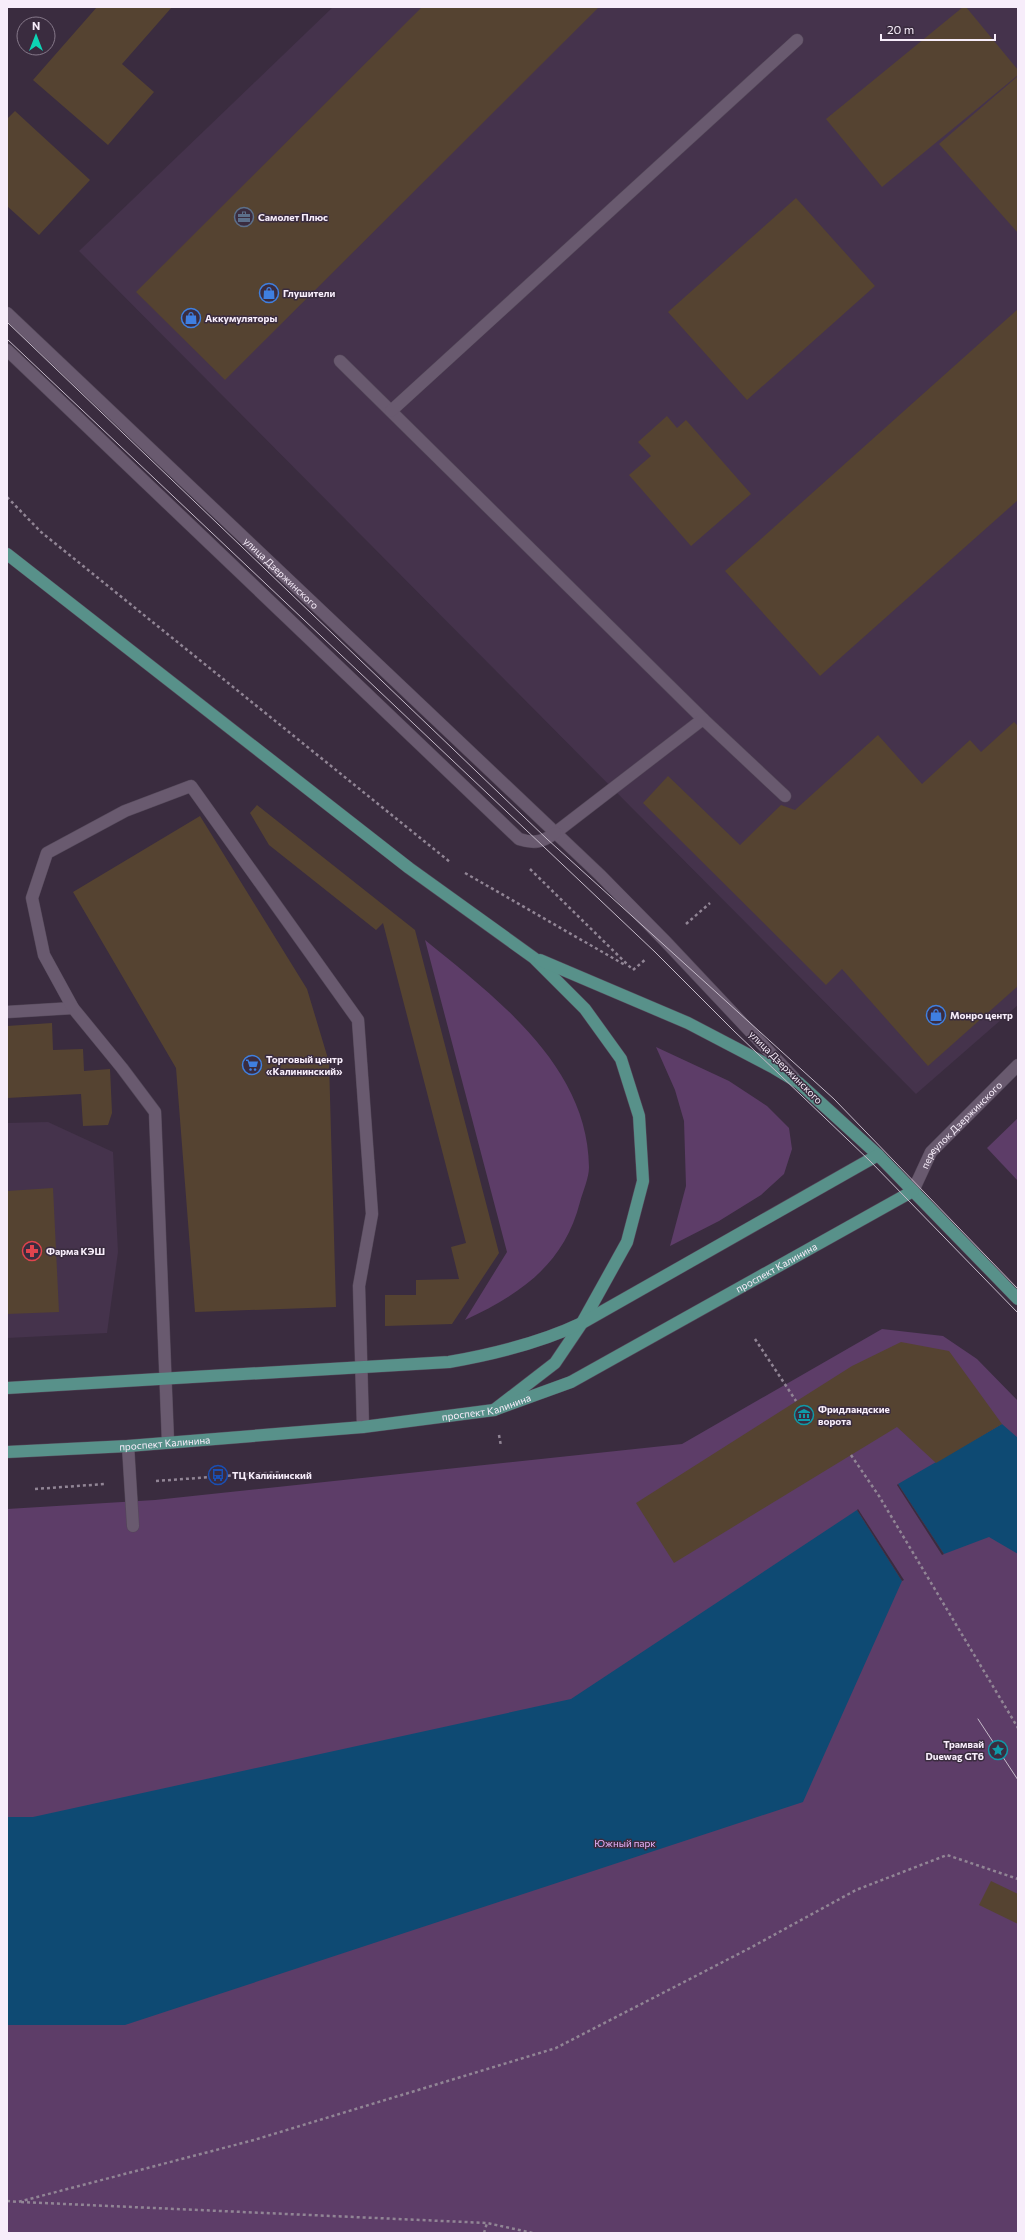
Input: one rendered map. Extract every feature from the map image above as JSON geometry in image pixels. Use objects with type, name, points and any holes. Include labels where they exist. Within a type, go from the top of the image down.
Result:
[{"type":"main road","points":[[391,411],[797,40]]},
{"type":"main road","name":"улица Дзержинского","points":[[7,313],[555,833],[666,942],[799,1083],[914,1191],[1018,1300]]},
{"type":"main road","points":[[7,350],[519,839],[533,842],[547,839],[702,719]]},
{"type":"main road","points":[[340,361],[702,719],[785,796]]},
{"type":"main road","points":[[7,554],[409,868],[534,958],[585,1009],[620,1059],[639,1116],[643,1181],[628,1242],[582,1323],[555,1364],[494,1410]]},
{"type":"main road","points":[[168,1442],[155,1112],[122,1068],[73,1008],[44,955],[32,898],[47,853],[125,811],[191,786],[358,1020],[372,1214],[359,1286],[360,1367],[363,1427]]},
{"type":"main road","points":[[534,958],[688,1023],[774,1068],[799,1083]]},
{"type":"main road","points":[[7,1012],[73,1008]]},
{"type":"main road","name":"переулок Дзержинского","points":[[914,1191],[931,1152],[1018,1065]]},
{"type":"main road","points":[[7,1388],[449,1362],[483,1356],[552,1337],[582,1323],[878,1156]]},
{"type":"main road","name":"проспект Калинина","points":[[7,1452],[128,1446],[363,1427],[494,1410],[572,1382],[914,1191]]},
{"type":"main road","points":[[128,1446],[133,1526]]},
{"type":"path","points":[[7,497],[41,532],[453,865]]},
{"type":"path","points":[[459,870],[633,970]]},
{"type":"path","points":[[755,1339],[796,1401]]},
{"type":"path","points":[[851,1455],[879,1496],[1018,1728]]},
{"type":"path","points":[[35,1489],[281,1472]]},
{"type":"path","points":[[18,2202],[254,2140],[556,2048],[750,1948],[856,1890],[947,1855],[1018,1879]]},
{"type":"path","points":[[7,2201],[487,2223],[533,2233]]},
{"type":"path","points":[[484,2233],[487,2223]]},
{"type":"shaded area","points":[[333,7],[1018,7],[1018,1005],[916,1094],[79,251]]},
{"type":"shaded area","points":[[48,1122],[113,1152],[118,1252],[107,1333],[7,1338],[7,1123]]},
{"type":"green space","points":[[425,940],[508,1011],[533,1037],[555,1066],[573,1097],[585,1131],[589,1167],[587,1180],[573,1224],[563,1243],[551,1260],[537,1275],[521,1288],[485,1310],[465,1320],[507,1252]]},
{"type":"green space","points":[[656,1047],[729,1081],[767,1106],[789,1128],[792,1149],[784,1174],[761,1195],[719,1221],[670,1246],[686,1186],[684,1121],[675,1090]]},
{"type":"green space","points":[[1018,1118],[1018,1181],[987,1148]]},
{"type":"green space","name":"Южный парк","points":[[882,1329],[943,1336],[977,1359],[1018,1401],[1018,2233],[7,2233],[7,1509],[155,1500],[682,1444]]},
{"type":"water","points":[[1002,1424],[1018,1438],[1018,1554],[989,1537],[944,1554],[898,1484]]},
{"type":"water","points":[[857,1510],[902,1581],[803,1802],[125,2025],[7,2025],[7,1817],[33,1817],[571,1699]]},
{"type":"pier","points":[[898,1484],[944,1554],[942,1555],[897,1485]]},
{"type":"pier","points":[[858,1509],[904,1580],[902,1581],[857,1510]]},
{"type":"building","points":[[97,7],[172,7],[122,64],[154,92],[108,145],[33,80],[54,56],[56,56],[56,54]]},
{"type":"building","points":[[422,7],[599,7],[225,380],[136,292]]},
{"type":"building","points":[[963,7],[966,7],[1018,70],[1018,75],[882,187],[826,119]]},
{"type":"building","points":[[1018,76],[1018,233],[939,144]]},
{"type":"building","points":[[15,111],[90,180],[39,235],[7,206],[7,119]]},
{"type":"building","points":[[796,198],[875,286],[747,400],[668,312]]},
{"type":"building","points":[[1018,309],[1018,500],[820,676],[725,571]]},
{"type":"building","points":[[667,416],[677,428],[686,420],[751,494],[691,546],[629,475],[651,456],[638,442]]},
{"type":"building","points":[[1014,722],[1018,726],[1018,986],[928,1066],[842,969],[826,985],[643,803],[668,776],[740,845],[781,805],[795,810],[878,735],[922,784],[970,740],[981,752]]},
{"type":"building","points":[[257,805],[415,930],[499,1253],[452,1324],[385,1326],[385,1295],[416,1295],[416,1280],[459,1279],[451,1247],[466,1243],[383,923],[376,930],[269,845],[250,813]]},
{"type":"building","name":"Торговый центр «Калининский»","points":[[200,816],[307,989],[329,1062],[336,1307],[195,1312],[176,1068],[73,892]]},
{"type":"building","points":[[52,1023],[53,1050],[83,1049],[84,1071],[110,1069],[112,1113],[108,1125],[83,1126],[81,1094],[7,1098],[7,1026]]},
{"type":"building","name":"Фарма КЭШ","points":[[53,1188],[59,1312],[7,1314],[7,1191]]},
{"type":"building","name":"Фридландские ворота","points":[[901,1342],[949,1351],[1002,1424],[936,1463],[897,1427],[674,1563],[636,1503],[852,1366]]},
{"type":"building","points":[[991,1881],[1018,1894],[1018,1924],[979,1905]]},
{"type":"tram line","points":[[7,322],[547,839],[834,1099],[1018,1289]]},
{"type":"tram line","points":[[7,339],[655,952],[734,1031],[870,1161],[1018,1313]]},
{"type":"tram line","points":[[978,1719],[1018,1780]]},
{"type":"place","name":"Самолет Плюс","points":[[244,217]]},
{"type":"place","name":"Глушители","points":[[269,293]]},
{"type":"place","name":"Аккумуляторы","points":[[191,318]]},
{"type":"place","name":"Монро центр","points":[[936,1015]]},
{"type":"place","name":"Торговый центр «Калининский»","points":[[252,1065]]},
{"type":"place","name":"Фарма КЭШ","points":[[32,1251]]},
{"type":"place","name":"Фридландские ворота","points":[[804,1415]]},
{"type":"place","name":"ТЦ Калининский","points":[[218,1475]]},
{"type":"place","name":"Трамвай Duewag GT6","points":[[998,1750]]}]
